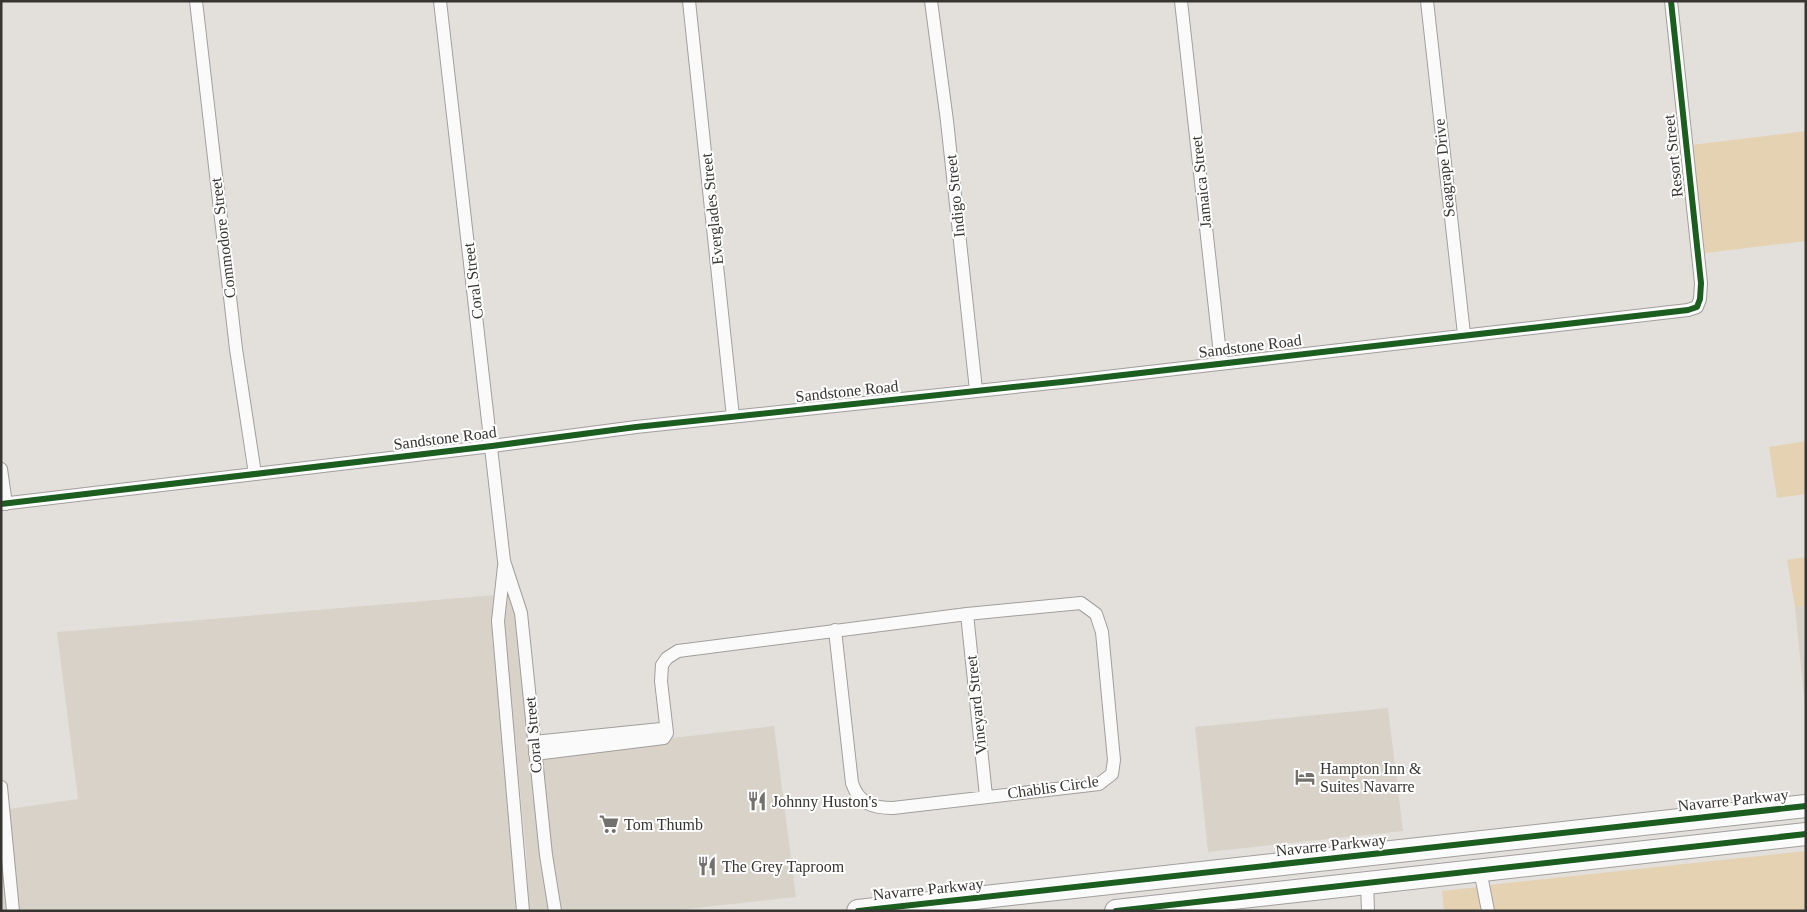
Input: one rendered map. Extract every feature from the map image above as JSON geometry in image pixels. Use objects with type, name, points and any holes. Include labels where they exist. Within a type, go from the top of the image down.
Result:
[{"type":"highway","name":"Navarre Parkway","points":[[858,911],[1806,806]]},
{"type":"highway","points":[[1116,911],[1806,834]]},
{"type":"street","name":"Commodore Street","points":[[196,1],[236,349],[255,474]]},
{"type":"street","name":"Coral Street","points":[[440,1],[504,561],[498,621],[523,911]]},
{"type":"street","name":"Everglades Street","points":[[689,1],[733,417]]},
{"type":"street","name":"Indigo Street","points":[[931,1],[976,390]]},
{"type":"street","name":"Jamaica Street","points":[[1181,1],[1221,363]]},
{"type":"street","name":"Seagrape Drive","points":[[1427,1],[1464,334]]},
{"type":"street","name":"Resort Street","points":[[1671,1],[1701,283],[1700,299],[1697,307]]},
{"type":"street","name":"Sandstone Road","points":[[3,504],[636,427],[1221,363],[1697,307]]},
{"type":"street","points":[[1,469],[3,504]]},
{"type":"street","name":"Coral Street","points":[[504,561],[521,613],[546,855],[555,911]]},
{"type":"street","name":"Chablis Circle","points":[[534,748],[662,729],[667,733],[661,681],[662,665],[673,653],[683,649],[835,630],[967,614],[1081,603],[1096,614],[1102,632],[1114,760],[1112,774],[1099,784],[880,808],[869,805],[858,796],[852,783],[835,630]]},
{"type":"street","name":"Vineyard Street","points":[[967,614],[986,796]]},
{"type":"street","points":[[1,787],[13,911]]},
{"type":"street","points":[[1480,870],[1488,911]]},
{"type":"street","points":[[1367,883],[1368,911]]},
{"type":"shaded area","points":[[1806,131],[1806,241],[1705,253],[1691,145]]},
{"type":"shaded area","points":[[1806,441],[1806,494],[1777,498],[1769,447]]},
{"type":"shaded area","points":[[1806,557],[1806,606],[1795,607],[1787,560]]},
{"type":"shaded area","points":[[507,594],[509,594],[515,615],[540,856],[549,911],[529,911],[526,852],[504,621]]},
{"type":"shaded area","points":[[495,595],[518,911],[19,911],[9,809],[78,799],[57,632]]},
{"type":"shaded area","points":[[1806,606],[1806,715],[1795,607]]},
{"type":"shaded area","points":[[1388,708],[1403,831],[1208,852],[1195,727]]},
{"type":"shaded area","points":[[774,726],[796,897],[669,911],[561,911],[541,760],[665,744],[673,738]]},
{"type":"shaded area","points":[[1,850],[7,911],[1,911]]},
{"type":"shaded area","points":[[1806,851],[1806,911],[1494,911],[1489,885]]},
{"type":"shaded area","points":[[1478,887],[1482,911],[1444,911],[1442,891]]},
{"type":"cycle path","points":[[1,504],[492,446],[636,427],[1071,381],[1688,310],[1697,307],[1700,299],[1701,283],[1671,1]]},
{"type":"cycle path","points":[[858,911],[1806,806]]},
{"type":"cycle path","points":[[1116,911],[1806,834]]},
{"type":"place","name":"Hampton Inn & Suites Navarre","points":[[1305,777]]},
{"type":"place","name":"Johnny Huston's","points":[[757,801]]},
{"type":"place","name":"Tom Thumb","points":[[609,824]]},
{"type":"place","name":"The Grey Taproom","points":[[707,866]]}]
